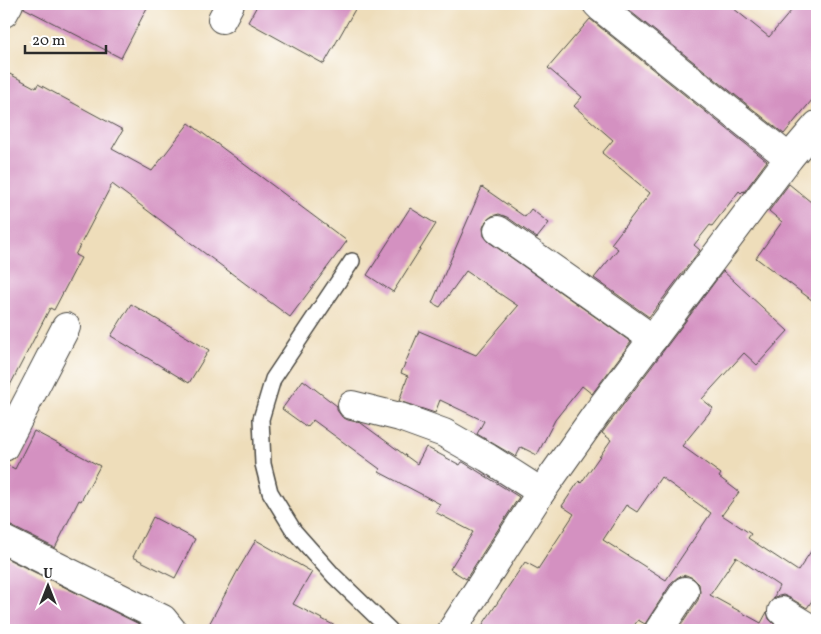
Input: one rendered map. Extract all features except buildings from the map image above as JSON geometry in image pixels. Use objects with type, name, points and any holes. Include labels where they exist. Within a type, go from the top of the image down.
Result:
[{"type":"street","points":[[4,14],[9,4]]},
{"type":"street","points":[[597,4],[789,158]]},
{"type":"street","points":[[452,630],[541,492],[597,413],[789,158],[817,124]]},
{"type":"street","points":[[498,230],[653,339]]},
{"type":"street","points":[[4,447],[66,328]]},
{"type":"street","points":[[352,405],[400,417],[444,433],[488,458],[541,492]]},
{"type":"street","points":[[4,540],[163,619],[172,630]]},
{"type":"street","points":[[659,630],[685,592]]},
{"type":"street","points":[[782,611],[813,630]]},
{"type":"lane","points":[[352,262],[273,380],[261,419],[263,464],[270,492],[294,531],[334,576],[390,630]]}]
